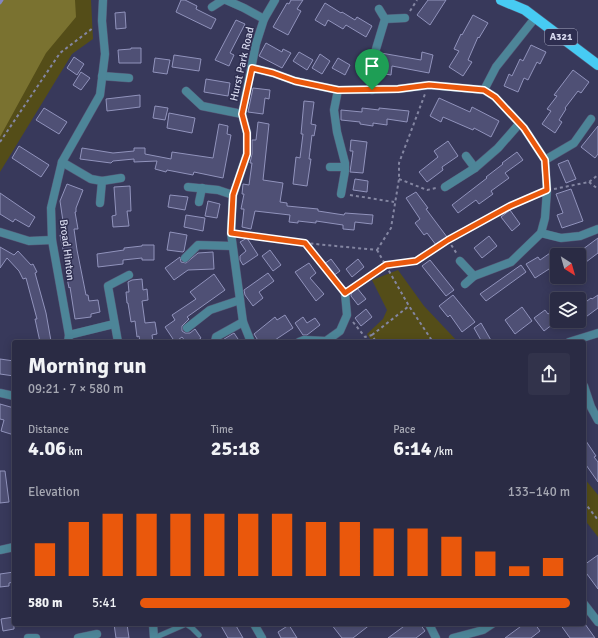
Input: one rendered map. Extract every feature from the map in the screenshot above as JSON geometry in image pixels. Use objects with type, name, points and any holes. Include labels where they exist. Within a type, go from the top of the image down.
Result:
[{"type":"main road","name":"A321","points":[[501,0],[525,10],[598,64]]},
{"type":"street","name":"Broad Hinton","points":[[68,338],[52,240],[51,208],[62,162],[100,95],[105,54],[102,21],[103,0]]},
{"type":"street","points":[[212,7],[223,0]]},
{"type":"street","name":"Hurst Park Road","points":[[226,0],[264,19]]},
{"type":"street","name":"Hurst Park Road","points":[[250,340],[243,322],[232,246],[231,233],[233,195],[247,154],[247,133],[242,114],[256,44],[264,19],[275,0]]},
{"type":"street","points":[[372,90],[376,49],[385,19],[379,9]]},
{"type":"street","points":[[385,19],[405,18]]},
{"type":"street","points":[[484,90],[496,67],[535,18]]},
{"type":"street","points":[[252,68],[273,73],[295,81],[338,90],[398,89],[429,85],[484,90],[495,97],[524,128],[545,160],[547,190],[545,218],[541,234],[511,262],[474,276],[465,284]]},
{"type":"street","points":[[102,76],[129,78]]},
{"type":"street","points":[[338,90],[334,110],[337,132],[342,148],[345,167],[341,194]]},
{"type":"street","name":"Hurst Park Road","points":[[186,91],[202,106],[242,114]]},
{"type":"street","points":[[545,160],[574,143],[591,119]]},
{"type":"street","points":[[445,186],[475,168],[498,148],[519,124]]},
{"type":"street","points":[[466,156],[475,168]]},
{"type":"street","points":[[62,162],[92,179],[102,181],[121,178]]},
{"type":"street","points":[[330,166],[345,167]]},
{"type":"street","points":[[100,202],[102,181]]},
{"type":"street","points":[[188,187],[218,190],[233,195]]},
{"type":"street","points":[[199,202],[202,188]]},
{"type":"street","points":[[541,234],[561,238],[580,236],[598,229]]},
{"type":"street","points":[[0,232],[29,241],[52,240]]},
{"type":"street","points":[[184,258],[198,245],[232,246]]},
{"type":"street","points":[[460,260],[474,276]]},
{"type":"street","points":[[118,340],[108,286],[129,274]]},
{"type":"street","points":[[327,340],[340,331],[347,315],[345,293]]},
{"type":"street","points":[[187,328],[210,310],[240,300]]},
{"type":"street","points":[[215,340],[216,337],[243,322]]},
{"type":"street","points":[[68,338],[114,324]]},
{"type":"street","points":[[575,340],[598,333]]},
{"type":"street","points":[[0,392],[12,395]]},
{"type":"street","points":[[586,392],[591,407],[598,420]]},
{"type":"street","points":[[0,550],[12,547]]},
{"type":"street","points":[[586,607],[598,622]]},
{"type":"street","points":[[153,626],[154,638]]},
{"type":"street","points":[[255,626],[262,638]]},
{"type":"street","points":[[430,626],[436,638]]},
{"type":"street","points":[[453,638],[483,630],[489,626]]},
{"type":"street","points":[[78,638],[97,634]]},
{"type":"street","points":[[28,638],[36,638]]},
{"type":"lane","points":[[154,638],[181,626]]},
{"type":"lane","points":[[189,626],[198,635]]},
{"type":"path","points":[[405,18],[417,0]]},
{"type":"path","points":[[0,142],[60,53],[102,21]]},
{"type":"path","points":[[377,250],[390,228],[399,179],[399,163],[429,85]]},
{"type":"path","points":[[305,243],[345,293],[386,265],[416,261],[448,240],[510,206],[547,190],[589,182],[598,175]]},
{"type":"path","points":[[399,179],[427,190],[445,186]]},
{"type":"path","points":[[589,182],[598,189]]},
{"type":"path","points":[[341,194],[394,202]]},
{"type":"path","points":[[231,233],[305,243],[377,250]]},
{"type":"path","points":[[448,240],[460,260]]},
{"type":"path","points":[[377,250],[409,306],[431,338]]},
{"type":"path","points":[[347,315],[365,336],[372,335],[409,306]]},
{"type":"path","points":[[372,335],[375,340]]},
{"type":"path","points":[[586,505],[598,520]]},
{"type":"shaded area","points":[[0,0],[91,0],[93,39],[72,54],[0,172]]},
{"type":"shaded area","points":[[0,0],[75,0],[76,17],[46,53],[0,137]]},
{"type":"shaded area","points":[[398,270],[424,306],[456,340],[371,340],[367,334],[383,319],[387,310],[372,280]]},
{"type":"shaded area","points":[[586,480],[598,495],[598,537],[586,522]]},
{"type":"building","points":[[181,0],[185,0],[197,6],[196,9],[216,19],[211,29],[176,12]]},
{"type":"building","points":[[291,0],[303,0],[297,9],[301,11],[288,35],[273,27],[287,3],[289,4]]},
{"type":"building","points":[[428,0],[446,0],[430,25],[417,15]]},
{"type":"building","points":[[325,3],[355,20],[357,17],[372,26],[366,37],[346,25],[343,29],[328,20],[325,26],[315,20]]},
{"type":"building","points":[[125,12],[126,28],[116,29],[115,13]]},
{"type":"building","points":[[473,15],[488,23],[479,38],[478,37],[468,60],[472,62],[463,76],[449,67],[459,51],[454,49],[461,34],[462,35]]},
{"type":"building","points":[[236,20],[245,24],[230,53],[234,55],[229,66],[215,60]]},
{"type":"building","points":[[266,43],[282,52],[283,49],[291,53],[282,68],[259,56]]},
{"type":"building","points":[[531,45],[546,52],[540,64],[537,62],[528,80],[524,78],[518,92],[504,86],[509,74],[512,76],[520,59],[523,61]]},
{"type":"building","points":[[141,48],[141,63],[119,63],[118,50]]},
{"type":"building","points":[[299,52],[313,60],[307,70],[293,61]]},
{"type":"building","points":[[422,52],[433,55],[429,73],[392,66],[391,75],[379,73],[381,53],[421,60]]},
{"type":"building","points":[[320,54],[330,61],[322,74],[312,68]]},
{"type":"building","points":[[174,55],[201,59],[199,71],[172,67]]},
{"type":"building","points":[[74,57],[84,64],[77,75],[67,68]]},
{"type":"building","points":[[155,58],[170,60],[167,74],[153,72]]},
{"type":"building","points":[[338,58],[350,65],[345,75],[332,68]]},
{"type":"building","points":[[573,70],[589,82],[581,93],[578,91],[565,108],[566,109],[559,120],[562,122],[555,133],[542,124],[551,111],[547,109],[557,96],[554,95]]},
{"type":"building","points":[[81,72],[90,78],[81,90],[73,85]]},
{"type":"building","points":[[206,79],[230,83],[228,96],[204,92]]},
{"type":"building","points":[[253,88],[270,90],[269,99],[265,98],[263,114],[248,112]]},
{"type":"building","points":[[140,95],[140,107],[107,111],[106,99]]},
{"type":"building","points":[[439,98],[470,112],[472,107],[499,121],[491,137],[474,128],[473,130],[443,117],[441,122],[430,116]]},
{"type":"building","points":[[304,101],[314,102],[311,124],[316,125],[314,136],[312,135],[309,159],[311,159],[307,186],[293,184],[296,157],[300,158],[303,134],[301,134]]},
{"type":"building","points":[[155,106],[168,108],[165,120],[153,118]]},
{"type":"building","points":[[44,108],[67,122],[59,134],[36,120]]},
{"type":"building","points":[[362,108],[409,111],[407,122],[387,119],[387,125],[373,123],[373,126],[360,124],[360,122],[341,120],[341,110],[362,112]]},
{"type":"building","points":[[169,113],[195,118],[192,133],[167,128]]},
{"type":"building","points":[[258,122],[269,124],[263,180],[283,183],[280,202],[287,203],[287,206],[318,209],[318,211],[344,215],[345,213],[373,215],[372,224],[355,222],[354,230],[343,229],[343,225],[316,221],[316,223],[298,221],[298,223],[289,222],[290,215],[255,211],[251,229],[242,227],[244,209],[241,209],[244,194],[242,194],[243,184],[249,185],[252,163],[250,163],[252,154],[252,140],[256,140]]},
{"type":"building","points":[[219,124],[228,126],[227,134],[231,135],[223,178],[194,172],[193,175],[167,170],[166,172],[155,169],[157,161],[134,162],[134,159],[113,161],[111,163],[80,159],[82,148],[113,153],[134,151],[134,148],[145,148],[145,154],[171,159],[172,152],[213,158]]},
{"type":"building","points":[[598,126],[598,154],[595,158],[581,147]]},
{"type":"building","points":[[351,140],[367,142],[363,173],[350,172],[353,151],[350,151]]},
{"type":"building","points":[[448,141],[458,156],[442,167],[443,170],[427,182],[419,172],[438,157],[434,151]]},
{"type":"building","points":[[19,146],[49,165],[41,177],[12,158]]},
{"type":"building","points":[[517,152],[523,160],[505,173],[509,178],[491,191],[493,194],[479,204],[476,200],[458,213],[452,205]]},
{"type":"building","points":[[568,160],[576,179],[566,183],[558,164]]},
{"type":"building","points":[[355,179],[368,181],[367,192],[353,190]]},
{"type":"building","points":[[67,184],[83,190],[75,212],[78,229],[74,229],[86,295],[88,295],[89,301],[98,300],[100,312],[91,314],[91,317],[75,319],[60,235],[65,235],[60,201]]},
{"type":"building","points":[[130,186],[131,211],[127,211],[129,226],[113,227],[112,216],[116,215],[114,187]]},
{"type":"building","points":[[571,189],[583,221],[562,228],[557,215],[563,213],[556,194]]},
{"type":"building","points":[[416,192],[428,208],[426,209],[447,237],[436,245],[427,233],[424,235],[415,223],[420,219],[406,198]]},
{"type":"building","points":[[0,193],[35,217],[29,227],[15,219],[13,222],[0,214]]},
{"type":"building","points":[[170,195],[188,197],[185,210],[168,207]]},
{"type":"building","points":[[208,201],[220,204],[217,218],[205,216]]},
{"type":"building","points":[[510,210],[520,224],[512,231],[501,217]]},
{"type":"building","points":[[186,215],[205,218],[203,231],[184,227]]},
{"type":"building","points":[[170,232],[187,235],[183,252],[167,250]]},
{"type":"building","points":[[489,236],[497,246],[482,258],[474,248]]},
{"type":"building","points":[[247,238],[258,255],[243,265],[240,260],[240,256],[246,251],[240,242]]},
{"type":"building","points":[[598,238],[598,253],[586,262],[586,248],[584,248]]},
{"type":"building","points":[[154,245],[154,260],[142,260],[142,258],[123,260],[123,264],[98,267],[97,254],[124,250],[124,248]]},
{"type":"building","points":[[0,247],[14,255],[18,251],[31,265],[33,264],[37,272],[35,273],[46,313],[51,340],[40,340],[35,319],[37,319],[26,278],[23,279],[19,271],[7,258],[0,268]]},
{"type":"building","points":[[270,250],[281,265],[273,271],[262,256]]},
{"type":"building","points":[[213,252],[214,269],[188,270],[174,280],[165,268],[180,257],[181,262],[186,263],[198,253]]},
{"type":"building","points":[[550,253],[550,270],[549,269],[535,278],[526,264],[538,257],[540,260]]},
{"type":"building","points":[[331,259],[340,271],[333,276],[324,264]]},
{"type":"building","points":[[358,259],[364,267],[352,277],[346,269]]},
{"type":"building","points":[[430,260],[454,290],[446,296],[422,266]]},
{"type":"building","points":[[309,263],[316,273],[310,278],[324,294],[316,301],[295,272]]},
{"type":"building","points":[[521,265],[526,272],[486,301],[480,294]]},
{"type":"building","points":[[268,273],[274,281],[259,292],[263,298],[253,306],[245,295],[244,290]]},
{"type":"building","points":[[214,274],[225,290],[187,317],[189,319],[182,326],[182,331],[185,333],[190,333],[195,329],[201,338],[198,340],[184,340],[182,337],[178,340],[174,340],[165,327],[175,320],[172,315],[196,299],[190,292]]},
{"type":"building","points":[[142,279],[143,290],[147,289],[148,300],[142,301],[145,323],[155,322],[157,334],[152,335],[153,340],[140,340],[139,336],[137,337],[135,321],[131,322],[126,292],[129,292],[128,282]]},
{"type":"building","points":[[357,288],[366,299],[358,305],[351,296]]},
{"type":"building","points":[[453,295],[475,322],[462,332],[450,315],[448,317],[439,306]]},
{"type":"building","points":[[598,295],[598,308],[586,317],[586,302],[591,298],[592,299]]},
{"type":"building","points":[[522,307],[532,321],[515,334],[505,320]]},
{"type":"building","points":[[366,309],[372,317],[361,326],[355,318]]},
{"type":"building","points":[[545,310],[548,314],[550,313],[550,326],[544,331],[534,318]]},
{"type":"building","points":[[285,315],[293,328],[275,340],[258,340],[254,334],[275,317],[277,320]]},
{"type":"building","points":[[303,317],[307,323],[315,318],[320,325],[307,335],[303,335],[295,323]]},
{"type":"building","points":[[481,323],[491,340],[481,340],[474,328]]},
{"type":"building","points":[[234,333],[239,340],[223,340]]},
{"type":"building","points":[[0,359],[12,361],[12,376],[0,374]]},
{"type":"building","points":[[0,404],[12,407],[12,434],[1,431],[4,420],[0,419]]},
{"type":"building","points":[[586,441],[596,456],[594,457],[598,462],[598,482],[586,465]]},
{"type":"building","points":[[0,471],[5,471],[9,502],[0,503]]},
{"type":"building","points":[[598,555],[598,589],[586,573],[586,564]]},
{"type":"building","points":[[12,572],[12,582],[9,583],[9,586],[0,587],[0,574]]},
{"type":"building","points":[[12,617],[12,626],[14,626],[14,629],[3,631],[1,619]]},
{"type":"building","points":[[586,625],[595,638],[570,638],[561,626]]},
{"type":"building","points":[[114,626],[127,626],[129,638],[116,638]]},
{"type":"building","points":[[221,626],[236,626],[243,638],[228,638]]},
{"type":"building","points":[[290,626],[297,638],[281,638],[278,632]]},
{"type":"building","points":[[333,626],[368,626],[353,638],[342,638]]},
{"type":"building","points":[[404,626],[421,626],[425,631],[416,638],[388,638]]},
{"type":"building","points":[[521,626],[536,626],[540,631],[531,638],[505,638]]},
{"type":"route","points":[[252,68],[273,73],[295,81],[338,90],[372,90],[398,89],[429,85],[484,90],[495,97],[524,128],[545,160],[547,190],[510,206],[448,240],[416,261],[386,265],[345,293],[305,243],[231,233],[233,195],[247,154],[247,133],[242,114],[252,68]]}]
